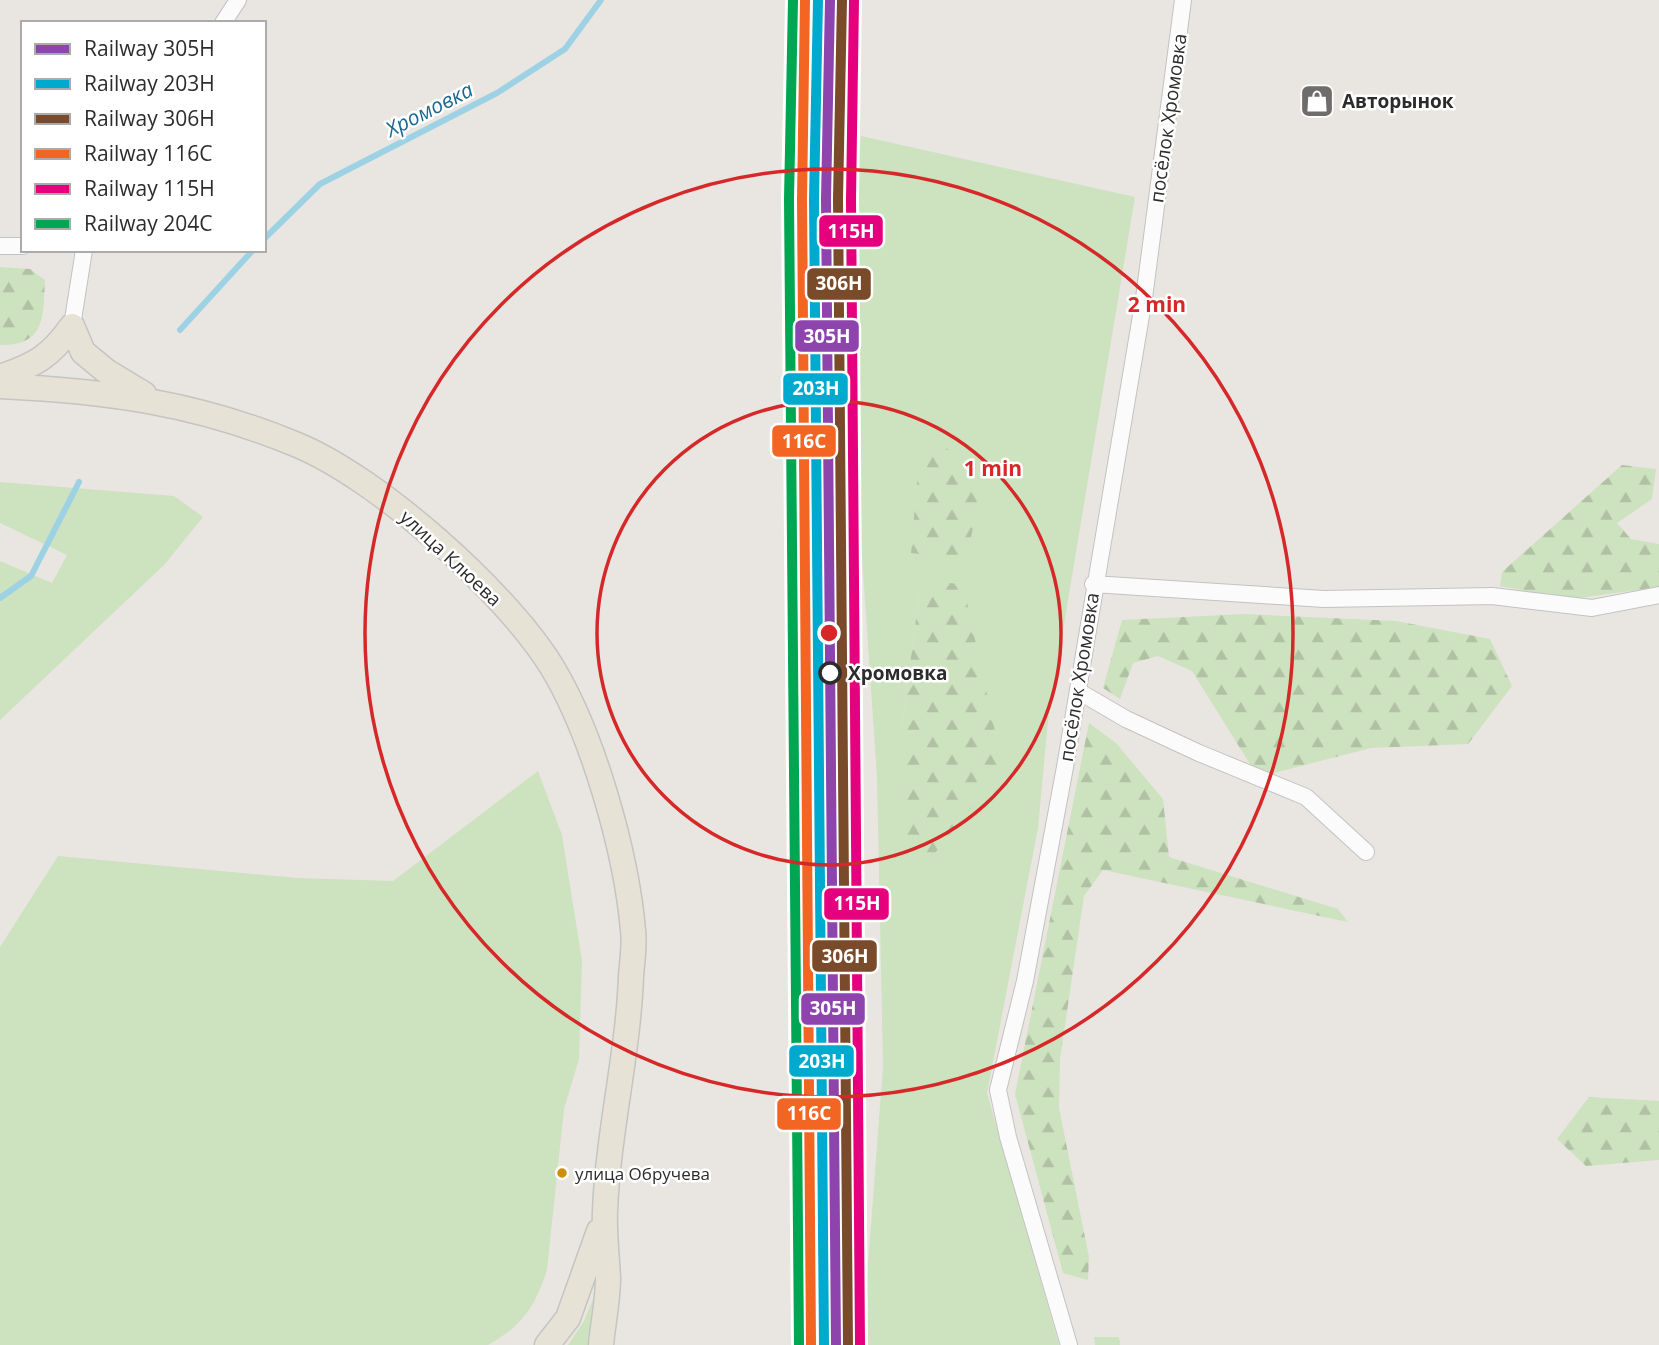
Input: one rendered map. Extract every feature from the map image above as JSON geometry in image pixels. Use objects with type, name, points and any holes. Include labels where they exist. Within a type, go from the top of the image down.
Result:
[{"type":"main road","points":[[0,377],[33,365],[55,350],[72,326]]},
{"type":"main road","points":[[72,326],[83,352],[106,372],[154,400]]},
{"type":"main road","name":"улица Клюева","points":[[0,386],[66,389],[154,400],[250,427],[299,445],[350,472],[402,512],[475,576],[551,667],[604,789],[634,931],[630,1005],[605,1211],[608,1282],[601,1345]]},
{"type":"main road","name":"улица Клюева","points":[[547,1345],[568,1318],[585,1278],[605,1211]]},
{"type":"street","points":[[224,21],[238,0]]},
{"type":"street","name":"посёлок Хромовка","points":[[1069,1345],[1008,1137],[998,1090],[1026,981],[1078,691],[1093,584],[1144,298],[1183,0]]},
{"type":"street","points":[[0,246],[21,246]]},
{"type":"street","points":[[72,326],[84,252]]},
{"type":"street","points":[[1093,584],[1324,599],[1492,596],[1592,608],[1659,595]]},
{"type":"street","points":[[1078,691],[1126,719],[1199,753],[1306,797],[1366,852]]},
{"type":"green space","points":[[861,136],[1135,197],[1048,721],[1038,828],[987,1093],[1059,1345],[862,1345],[883,1066],[877,777],[843,277]],"holes":[[[921,581],[902,830],[902,726]]]},
{"type":"green space","points":[[0,267],[30,269],[45,280],[44,305],[39,326],[26,340],[15,344],[0,345]]},
{"type":"green space","points":[[941,444],[984,477],[966,560],[911,553],[919,460]]},
{"type":"green space","points":[[1622,465],[1656,469],[1652,499],[1617,523],[1631,539],[1659,544],[1659,587],[1571,599],[1500,586],[1502,572]]},
{"type":"green space","points":[[0,482],[174,496],[203,517],[164,565],[0,720],[0,561],[52,583],[67,555],[0,523]]},
{"type":"green space","points":[[921,581],[963,584],[1003,768],[931,858],[902,830],[902,726]]},
{"type":"green space","points":[[1244,614],[1396,621],[1490,639],[1512,686],[1468,744],[1371,748],[1258,777],[1192,671],[1158,656],[1133,663],[1120,699],[1103,688],[1122,620]]},
{"type":"green space","points":[[1089,723],[1116,743],[1163,799],[1169,857],[1338,909],[1348,922],[1103,870],[1084,896],[1060,1059],[1059,1108],[1089,1257],[1088,1280],[1063,1273],[1015,1094]]},
{"type":"green space","points":[[538,771],[562,835],[582,961],[579,1059],[564,1109],[547,1270],[538,1295],[519,1322],[488,1345],[0,1345],[0,947],[58,856],[298,878],[393,881]]},
{"type":"green space","points":[[1589,1097],[1659,1101],[1659,1160],[1586,1166],[1557,1139]]},
{"type":"green space","points":[[593,1299],[588,1345],[568,1345],[584,1321]]},
{"type":"green space","points":[[1094,1337],[1119,1337],[1120,1345],[1095,1345]]},
{"type":"waterway","name":"Хромовка","points":[[266,237],[320,184],[497,93],[565,49],[601,0]]},
{"type":"waterway","name":"Хромовка","points":[[180,330],[251,252]]},
{"type":"waterway","name":"Хромовка","points":[[0,598],[31,576],[79,482]]},
{"type":"rail line","name":"204С","points":[[793,0],[789,199],[799,1345]]},
{"type":"rail line","name":"116С","points":[[805,0],[802,199],[811,1345]]},
{"type":"rail line","name":"203Н","points":[[818,0],[814,199],[824,1345]]},
{"type":"rail line","name":"305Н","points":[[830,0],[826,199],[836,1345]]},
{"type":"rail line","name":"306Н","points":[[842,0],[838,199],[848,1345]]},
{"type":"rail line","name":"115Н","points":[[854,0],[851,199],[860,1345]]},
{"type":"place","name":"Авторынок","points":[[1317,101]]},
{"type":"place","name":"Хромовка","points":[[830,673]]},
{"type":"place","name":"улица Обручева","points":[[562,1173]]}]
